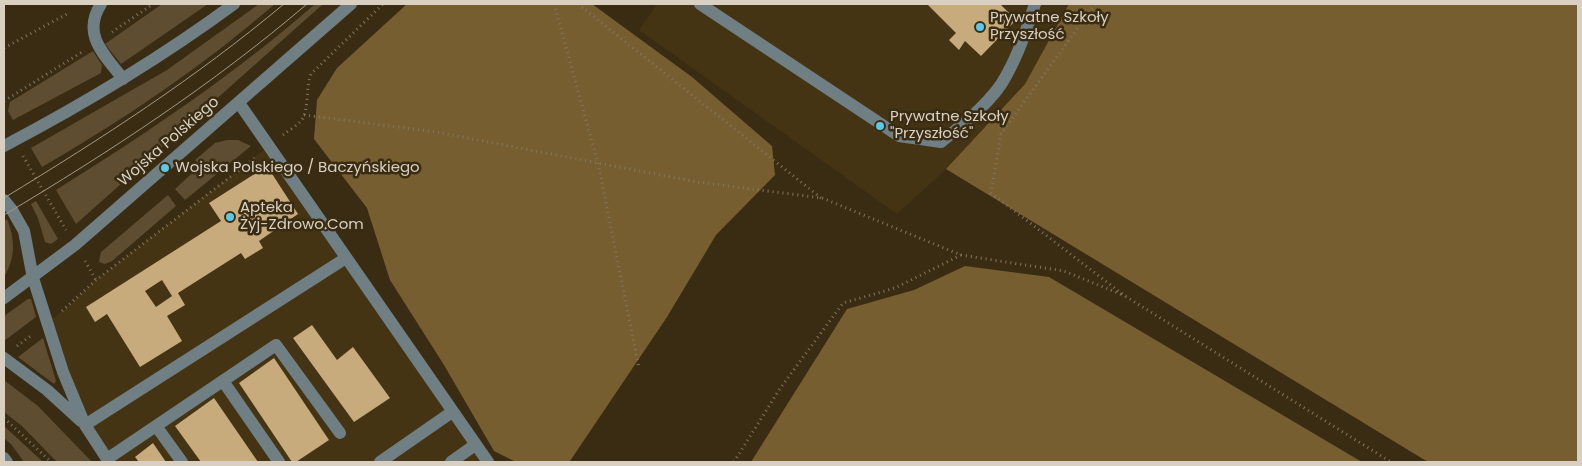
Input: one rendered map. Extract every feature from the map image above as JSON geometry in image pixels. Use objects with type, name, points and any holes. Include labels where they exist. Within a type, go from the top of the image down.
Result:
[{"type":"street","points":[[101,4],[92,25],[96,43],[123,79]]},
{"type":"street","points":[[9,143],[123,79],[180,43],[234,4]]},
{"type":"street","name":"Wojska Polskiego","points":[[4,298],[76,245],[351,4]]},
{"type":"street","points":[[707,6],[899,136],[941,142],[971,118],[1006,78],[1026,32],[1034,4]]},
{"type":"street","points":[[238,103],[488,462]]},
{"type":"street","points":[[4,200],[24,231],[33,278],[63,372],[85,425],[108,460],[276,346],[340,433]]},
{"type":"street","points":[[85,425],[346,258]]},
{"type":"street","points":[[7,354],[85,425]]},
{"type":"street","points":[[223,381],[279,462]]},
{"type":"street","points":[[380,462],[452,412]]},
{"type":"street","points":[[156,426],[182,462]]},
{"type":"street","points":[[452,462],[475,445]]},
{"type":"street","points":[[4,458],[7,462]]},
{"type":"path","points":[[4,101],[96,43],[153,4]]},
{"type":"path","points":[[7,354],[48,322],[96,280],[300,122],[304,115],[307,84],[311,74],[383,4]]},
{"type":"path","points":[[554,4],[598,163],[639,368]]},
{"type":"path","points":[[578,4],[822,198]]},
{"type":"path","points":[[1095,4],[1001,134],[992,193],[1125,296],[1391,462]]},
{"type":"path","points":[[4,48],[67,14]]},
{"type":"path","points":[[304,115],[436,132],[697,182],[822,198],[961,255],[1064,271],[1125,296]]},
{"type":"path","points":[[9,143],[76,245],[96,280]]},
{"type":"path","points":[[734,462],[779,390],[843,303],[895,288],[961,255]]},
{"type":"path","points":[[4,418],[52,462]]},
{"type":"shaded area","points":[[162,4],[208,4],[121,64],[105,44]]},
{"type":"shaded area","points":[[259,4],[275,4],[220,49],[163,91],[42,167],[31,148],[167,70]]},
{"type":"shaded area","points":[[315,4],[323,4],[76,224],[56,190],[189,102],[253,55]]},
{"type":"shaded area","points":[[407,4],[592,4],[692,77],[772,146],[775,175],[716,235],[667,317],[570,461],[516,462],[494,451],[444,365],[390,280],[367,208],[314,139],[317,100],[337,68]]},
{"type":"shaded area","name":"Prywatne Szkoły \"Przyszłość\"","points":[[657,4],[1069,4],[1025,84],[946,169],[897,214],[639,30]]},
{"type":"shaded area","points":[[1069,4],[1578,4],[1578,462],[1428,462],[946,169],[1025,84]]},
{"type":"shaded area","points":[[93,51],[102,65],[101,73],[13,120],[8,111],[10,102]]},
{"type":"shaded area","points":[[238,140],[251,146],[185,200],[175,189],[200,166],[195,160],[215,143]]},
{"type":"shaded area","points":[[269,146],[488,462],[109,462],[85,425],[48,322],[68,307],[96,280]]},
{"type":"shaded area","points":[[168,195],[176,206],[112,261],[105,264],[99,262],[101,252]]},
{"type":"shaded area","points":[[36,201],[58,239],[51,244],[45,242],[38,218],[31,204]]},
{"type":"shaded area","points":[[7,219],[12,234],[13,248],[11,263],[4,277],[4,221]]},
{"type":"shaded area","points":[[965,266],[1049,277],[1362,462],[751,462],[847,309],[914,290]]},
{"type":"shaded area","points":[[28,299],[31,299],[36,317],[4,341],[4,316]]},
{"type":"shaded area","points":[[43,338],[56,381],[54,384],[18,357]]},
{"type":"shaded area","points":[[4,380],[38,406],[92,462],[57,462],[22,426],[4,412]]},
{"type":"shaded area","points":[[4,426],[43,462],[24,462],[11,444],[4,438]]},
{"type":"building","name":"Prywatne Szkoły Przyszłość","points":[[927,4],[1000,4],[1016,20],[981,56],[965,41],[959,50],[949,40],[956,33]]},
{"type":"building","points":[[267,166],[298,214],[259,241],[263,248],[245,259],[241,253],[178,293],[185,305],[167,316],[182,341],[140,367],[107,314],[95,322],[86,307],[221,221],[209,203]],"holes":[[[162,280],[172,296],[156,307],[145,291]]]},
{"type":"building","points":[[312,325],[337,360],[353,347],[390,398],[354,422],[293,338]]},
{"type":"building","points":[[274,358],[329,440],[296,462],[292,462],[239,383]]},
{"type":"building","points":[[214,398],[258,462],[201,462],[175,426]]},
{"type":"building","points":[[153,443],[166,462],[139,462],[135,457]]},
{"type":"tram line","points":[[4,198],[148,106],[216,57],[284,4]]},
{"type":"tram line","points":[[4,215],[160,116],[235,62],[307,4]]},
{"type":"place","name":"Prywatne Szkoły Przyszłość","points":[[980,27]]},
{"type":"place","name":"Prywatne Szkoły \"Przyszłość\"","points":[[880,126]]},
{"type":"place","name":"Wojska Polskiego / Baczyńskiego","points":[[165,168]]},
{"type":"place","name":"Apteka Żyj-Zdrowo.Com","points":[[230,217]]}]
